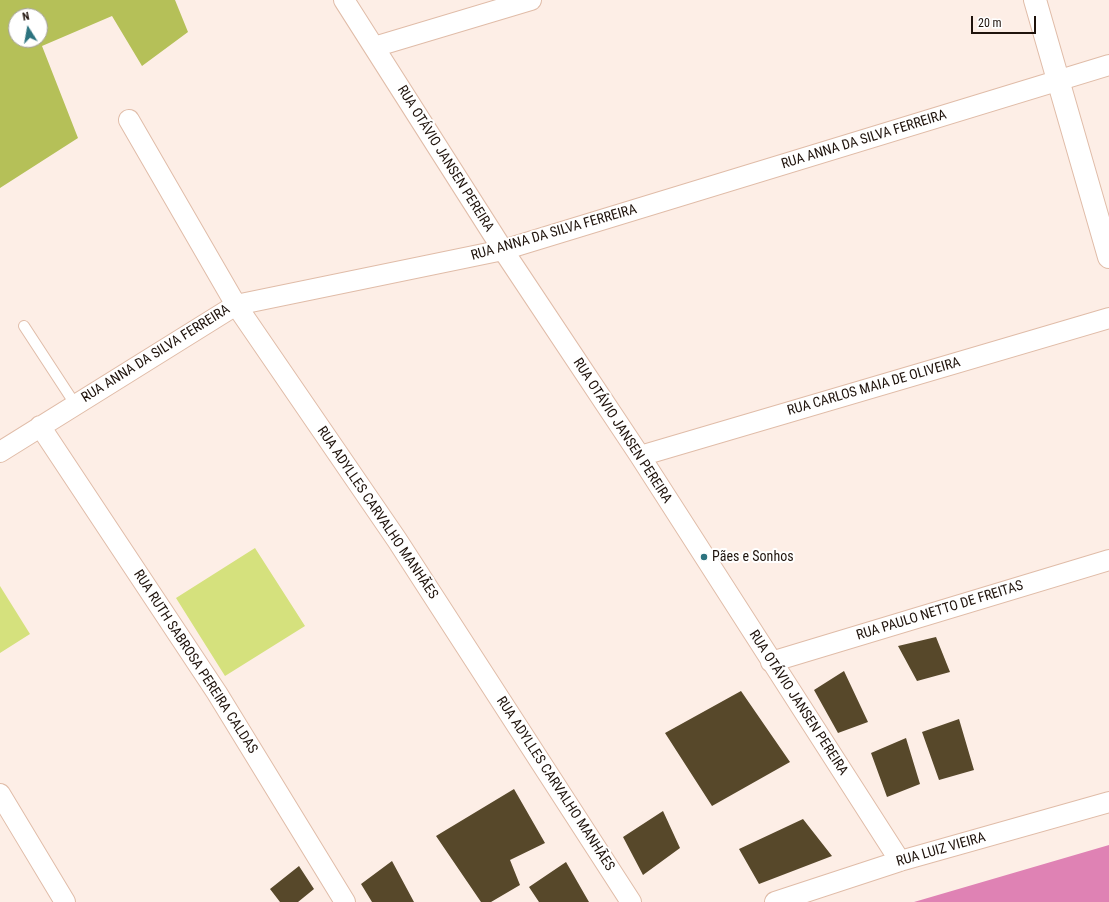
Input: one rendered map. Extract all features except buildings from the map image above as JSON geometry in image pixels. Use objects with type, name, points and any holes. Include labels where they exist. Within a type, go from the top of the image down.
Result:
[{"type":"street","name":"RUA OTÁVIO JANSEN PEREIRA","points":[[344,0],[503,250],[640,456],[900,861]]},
{"type":"street","points":[[374,48],[531,0]]},
{"type":"street","points":[[1035,0],[1109,257]]},
{"type":"street","name":"RUA ANNA DA SILVA FERREIRA","points":[[0,452],[236,305],[503,250],[1109,66]]},
{"type":"street","name":"RUA ADYLLES CARVALHO MANHÃES","points":[[129,120],[236,305],[397,540],[631,902]]},
{"type":"street","name":"RUA CARLOS MAIA DE OLIVEIRA","points":[[640,456],[1109,318]]},
{"type":"street","name":"RUA RUTH SABROSA PEREIRA CALDAS","points":[[40,426],[217,693],[345,902]]},
{"type":"street","name":"RUA PAULO NETTO DE FREITAS","points":[[771,662],[1109,560]]},
{"type":"street","points":[[0,794],[65,902]]},
{"type":"street","name":"RUA LUIZ VIEIRA","points":[[775,902],[900,861],[1109,802]]},
{"type":"lane","points":[[24,326],[75,404]]},
{"type":"green space","points":[[0,0],[175,0],[188,32],[142,66],[112,16],[48,43],[48,8],[8,8],[8,48],[43,48],[78,138],[0,188]]},
{"type":"green space","points":[[255,548],[305,626],[225,676],[176,598]]},
{"type":"green space","points":[[0,586],[30,634],[0,653]]},
{"type":"shaded area","points":[[1109,845],[1109,902],[914,902]]},
{"type":"place","name":"Pães e Sonhos","points":[[704,557]]}]
